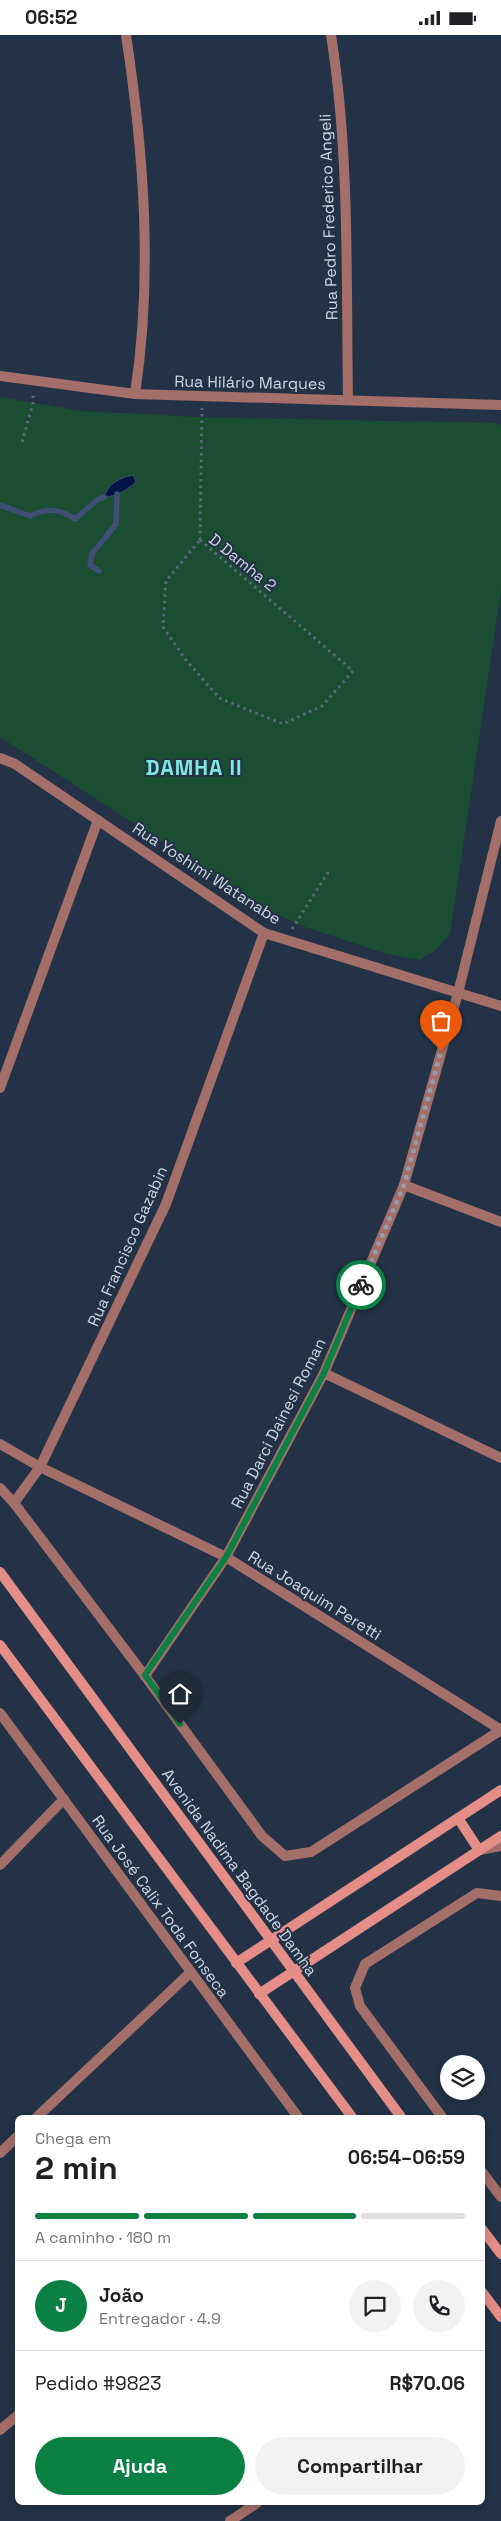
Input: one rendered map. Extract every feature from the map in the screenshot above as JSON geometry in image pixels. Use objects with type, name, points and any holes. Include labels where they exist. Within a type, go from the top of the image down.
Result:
[{"type":"street","points":[[126,35],[138,112],[145,209],[143,342],[135,394]]},
{"type":"street","name":"Rua Pedro Frederico Angeli","points":[[331,35],[338,83],[344,190],[348,399]]},
{"type":"street","name":"Rua Hilário Marques","points":[[0,376],[135,394],[501,405]]},
{"type":"street","name":"Rua Yoshimi Watanabe","points":[[0,758],[15,765],[98,820],[264,933],[501,1005]]},
{"type":"street","points":[[0,1088],[98,820]]},
{"type":"street","name":"Rua Darci Dainesi Roman","points":[[145,1675],[226,1557],[324,1373],[404,1185],[458,993],[501,821]]},
{"type":"street","name":"Rua Francisco Gazabin","points":[[14,1503],[40,1467],[166,1204],[264,933]]},
{"type":"street","points":[[404,1185],[501,1222]]},
{"type":"street","points":[[324,1373],[501,1458]]},
{"type":"street","name":"Rua Joaquim Peretti","points":[[0,1444],[40,1467],[226,1557],[501,1730]]},
{"type":"street","points":[[0,1489],[14,1503],[145,1675],[262,1836],[285,1856],[311,1852],[501,1730]]},
{"type":"street","name":"Avenida Nadima Bagdade Damha","points":[[0,1572],[400,2115]]},
{"type":"street","points":[[0,1645],[350,2115]]},
{"type":"street","name":"Rua José Calix Toda Fonseca","points":[[0,1713],[297,2115]]},
{"type":"street","points":[[236,1963],[501,1790]]},
{"type":"street","points":[[0,1865],[64,1799]]},
{"type":"street","points":[[458,1818],[479,1850]]},
{"type":"street","points":[[259,1994],[501,1836]]},
{"type":"street","points":[[479,1850],[501,1846]]},
{"type":"street","points":[[441,2115],[360,2007],[354,1988],[365,1964],[477,1893],[501,1897]]},
{"type":"street","points":[[39,2115],[191,1972]]},
{"type":"street","points":[[0,2153],[15,2139]]},
{"type":"street","points":[[485,2176],[501,2197]]},
{"type":"street","points":[[485,2233],[501,2254]]},
{"type":"street","points":[[485,2296],[501,2317]]},
{"type":"street","points":[[0,2430],[15,2418]]},
{"type":"street","points":[[230,2521],[253,2505]]},
{"type":"path","points":[[200,540],[203,396]]},
{"type":"path","points":[[22,442],[34,403]]},
{"type":"path","name":"D Damha 2","points":[[200,540],[354,671],[322,706],[283,724],[218,698],[186,660],[163,627],[166,581],[200,540]]},
{"type":"path","points":[[285,940],[329,871]]},
{"type":"green space","points":[[0,397],[81,411],[198,417],[495,423],[501,425],[501,590],[450,934],[437,949],[420,960],[387,954],[305,927],[249,901],[169,846],[0,737]]},
{"type":"water","points":[[133,475],[136,482],[129,488],[121,493],[104,497],[115,482]]},
{"type":"waterway","points":[[99,571],[90,565],[92,554],[116,524],[117,494]]},
{"type":"waterway","points":[[0,505],[30,516],[42,511],[53,510],[75,519],[97,500],[104,497]]},
{"type":"way so far","points":[[361,1285],[404,1185],[441,1051]]},
{"type":"district","name":"DAMHA II","points":[[194,768]]},
{"type":"route","points":[[180,1724],[145,1675],[226,1557],[324,1373],[361,1285]]}]
